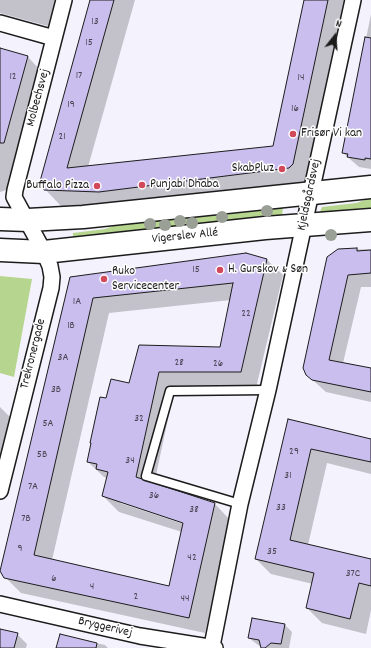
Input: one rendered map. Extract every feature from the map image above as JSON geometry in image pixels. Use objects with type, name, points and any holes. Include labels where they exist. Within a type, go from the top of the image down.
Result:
[{"type":"street","name":"Molbechsvej","points":[[2,223],[14,197],[64,0]]},
{"type":"street","name":"Kjeldsgårdsvej","points":[[213,647],[240,504],[268,390],[353,0]]},
{"type":"street","points":[[0,23],[54,38]]},
{"type":"street","points":[[2,223],[104,215],[371,187]]},
{"type":"street","points":[[14,197],[28,220]]},
{"type":"street","name":"Trekronergade","points":[[0,491],[50,288],[51,271],[44,252],[28,220]]},
{"type":"street","name":"Vigerslev Allé","points":[[0,250],[44,252],[304,225],[371,220]]},
{"type":"street","name":"Bryggerivej","points":[[0,604],[138,642],[213,647]]},
{"type":"lane","points":[[240,504],[146,476],[170,391],[268,390]]},
{"type":"green space","points":[[371,198],[371,213],[319,214],[322,207],[356,203]]},
{"type":"green space","points":[[283,204],[282,219],[73,241],[73,233],[105,229],[130,220]]},
{"type":"green space","points":[[0,276],[32,279],[14,377],[0,373]]},
{"type":"building","points":[[90,0],[114,0],[67,168],[273,146],[304,0],[328,0],[293,164],[289,168],[99,192],[44,190],[39,185]]},
{"type":"building","points":[[365,37],[371,38],[371,159],[365,158],[365,160],[347,157],[348,154],[342,153]]},
{"type":"building","points":[[0,48],[28,56],[4,143],[0,143]]},
{"type":"building","points":[[357,248],[357,251],[371,250],[371,273],[348,275],[329,360],[371,368],[371,392],[312,380],[306,375],[303,368],[327,257],[338,249]]},
{"type":"building","points":[[246,253],[267,259],[241,372],[159,372],[136,477],[215,503],[189,618],[4,578],[0,571],[70,277]],"holes":[[[233,283],[220,347],[139,345],[129,383],[111,379],[106,398],[100,397],[90,443],[87,462],[97,464],[96,469],[108,472],[102,496],[183,523],[169,586],[34,555],[93,298]]]},
{"type":"building","points":[[288,419],[371,439],[371,462],[311,449],[290,540],[371,559],[371,586],[359,583],[350,619],[306,608],[314,573],[255,559]]},
{"type":"building","points":[[252,618],[285,624],[281,644],[271,643],[265,648],[261,648],[259,640],[248,638]]},
{"type":"building","points":[[0,629],[18,633],[14,648],[0,648]]},
{"type":"building","points":[[60,634],[97,643],[96,648],[56,648]]},
{"type":"place","name":"Frisør Vi kan","points":[[293,134]]},
{"type":"place","name":"SkabPluz","points":[[282,169]]},
{"type":"place","name":"Punjabi Dhaba","points":[[142,185]]},
{"type":"place","name":"Buffalo Pizza","points":[[97,186]]},
{"type":"place","name":"H. Gurskov & Søn","points":[[220,270]]},
{"type":"place","name":"Ruko Servicecenter","points":[[104,279]]}]
